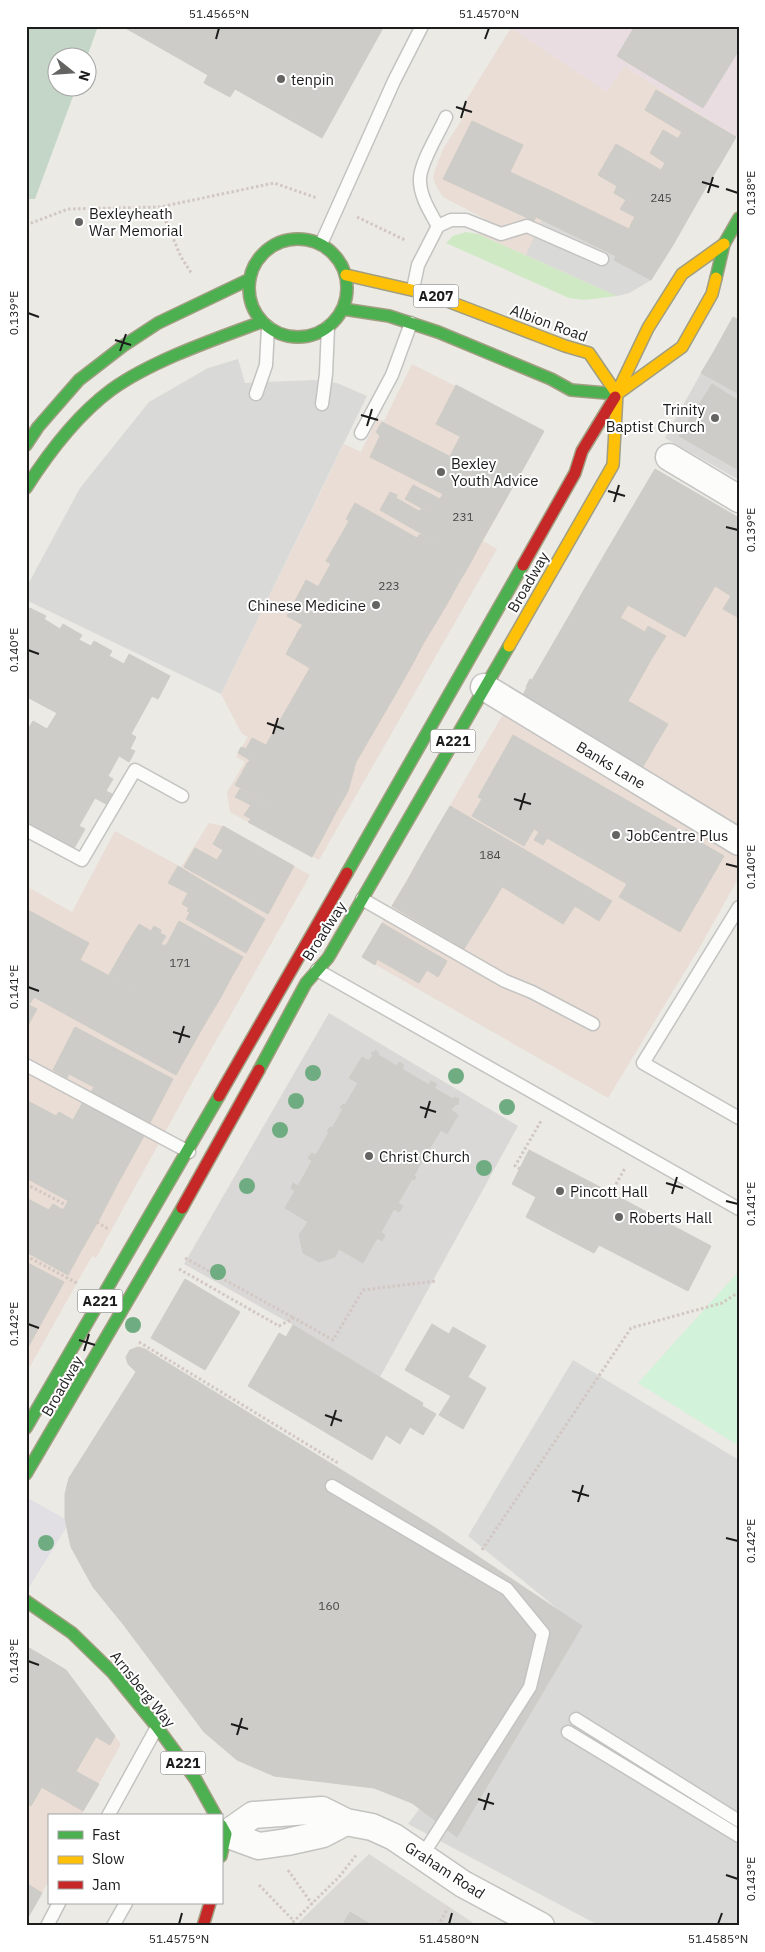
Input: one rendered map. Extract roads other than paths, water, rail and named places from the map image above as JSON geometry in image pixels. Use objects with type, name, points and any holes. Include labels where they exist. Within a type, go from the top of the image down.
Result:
[{"type":"main road","name":"Broadway","points":[[26,1474],[208,1163],[306,983],[328,958],[613,465],[618,394],[682,347],[712,294],[724,244],[739,218]]},
{"type":"main road","points":[[295,239],[312,240],[321,244],[339,260],[346,275],[348,292],[343,309],[335,321],[328,327],[310,336],[295,338],[281,335],[264,325],[252,305],[249,292],[250,279],[256,262],[264,252],[278,243],[295,239]]},
{"type":"main road","name":"Broadway","points":[[26,1428],[571,481],[582,451],[618,394],[648,328],[661,305],[682,274],[724,244]]},
{"type":"main road","name":"Albion Road","points":[[346,275],[413,289],[460,305],[565,346],[589,352],[618,394]]},
{"type":"main road","points":[[26,445],[38,427],[79,380],[124,346],[158,323],[250,279]]},
{"type":"main road","name":"A207","points":[[343,309],[389,316],[411,323],[510,362],[571,390],[618,394]]},
{"type":"main road","points":[[26,488],[70,430],[92,406],[127,380],[208,342],[264,325]]},
{"type":"main road","name":"Arnsberg Way","points":[[26,1601],[72,1633],[93,1652],[156,1727],[196,1780],[212,1814]]},
{"type":"main road","points":[[203,1926],[210,1904]]},
{"type":"street","points":[[669,457],[739,498]]},
{"type":"street","name":"Banks Lane","points":[[484,687],[739,842]]},
{"type":"street","name":"Graham Road","points":[[222,1833],[260,1846],[323,1834],[346,1822],[372,1827],[394,1837],[462,1884],[541,1926]]},
{"type":"lane","points":[[321,244],[394,81],[422,26]]},
{"type":"lane","points":[[438,226],[424,197],[420,179],[424,165],[446,117]]},
{"type":"lane","points":[[413,289],[418,265],[438,226],[451,220],[466,220],[501,234],[527,226],[602,259]]},
{"type":"lane","points":[[361,433],[392,375],[411,323]]},
{"type":"lane","points":[[256,394],[266,365],[264,325]]},
{"type":"lane","points":[[322,404],[326,374],[328,327]]},
{"type":"lane","points":[[26,830],[82,860],[135,770],[182,796]]},
{"type":"lane","points":[[362,899],[504,981],[532,992],[593,1024]]},
{"type":"lane","points":[[739,906],[643,1062],[739,1118]]},
{"type":"lane","points":[[317,970],[739,1209]]},
{"type":"lane","points":[[26,1065],[208,1163]]},
{"type":"lane","points":[[332,1486],[507,1589],[543,1633],[530,1687],[422,1856]]},
{"type":"lane","points":[[576,1719],[739,1821]]},
{"type":"lane","points":[[109,1814],[156,1727]]},
{"type":"lane","points":[[568,1732],[739,1836]]},
{"type":"lane","points":[[47,1926],[58,1904]]},
{"type":"lane","points":[[113,1926],[125,1904]]},
{"type":"place","name":"tenpin","points":[[281,79]]},
{"type":"place","name":"Bexleyheath War Memorial","points":[[79,222]]},
{"type":"place","name":"Trinity Baptist Church","points":[[715,418]]},
{"type":"place","name":"Bexley Youth Advice","points":[[441,472]]},
{"type":"place","name":"Chinese Medicine","points":[[376,605]]},
{"type":"place","name":"JobCentre Plus","points":[[616,835]]},
{"type":"place","name":"Christ Church","points":[[369,1156]]},
{"type":"place","name":"Pincott Hall","points":[[560,1191]]},
{"type":"place","name":"Roberts Hall","points":[[619,1217]]}]
